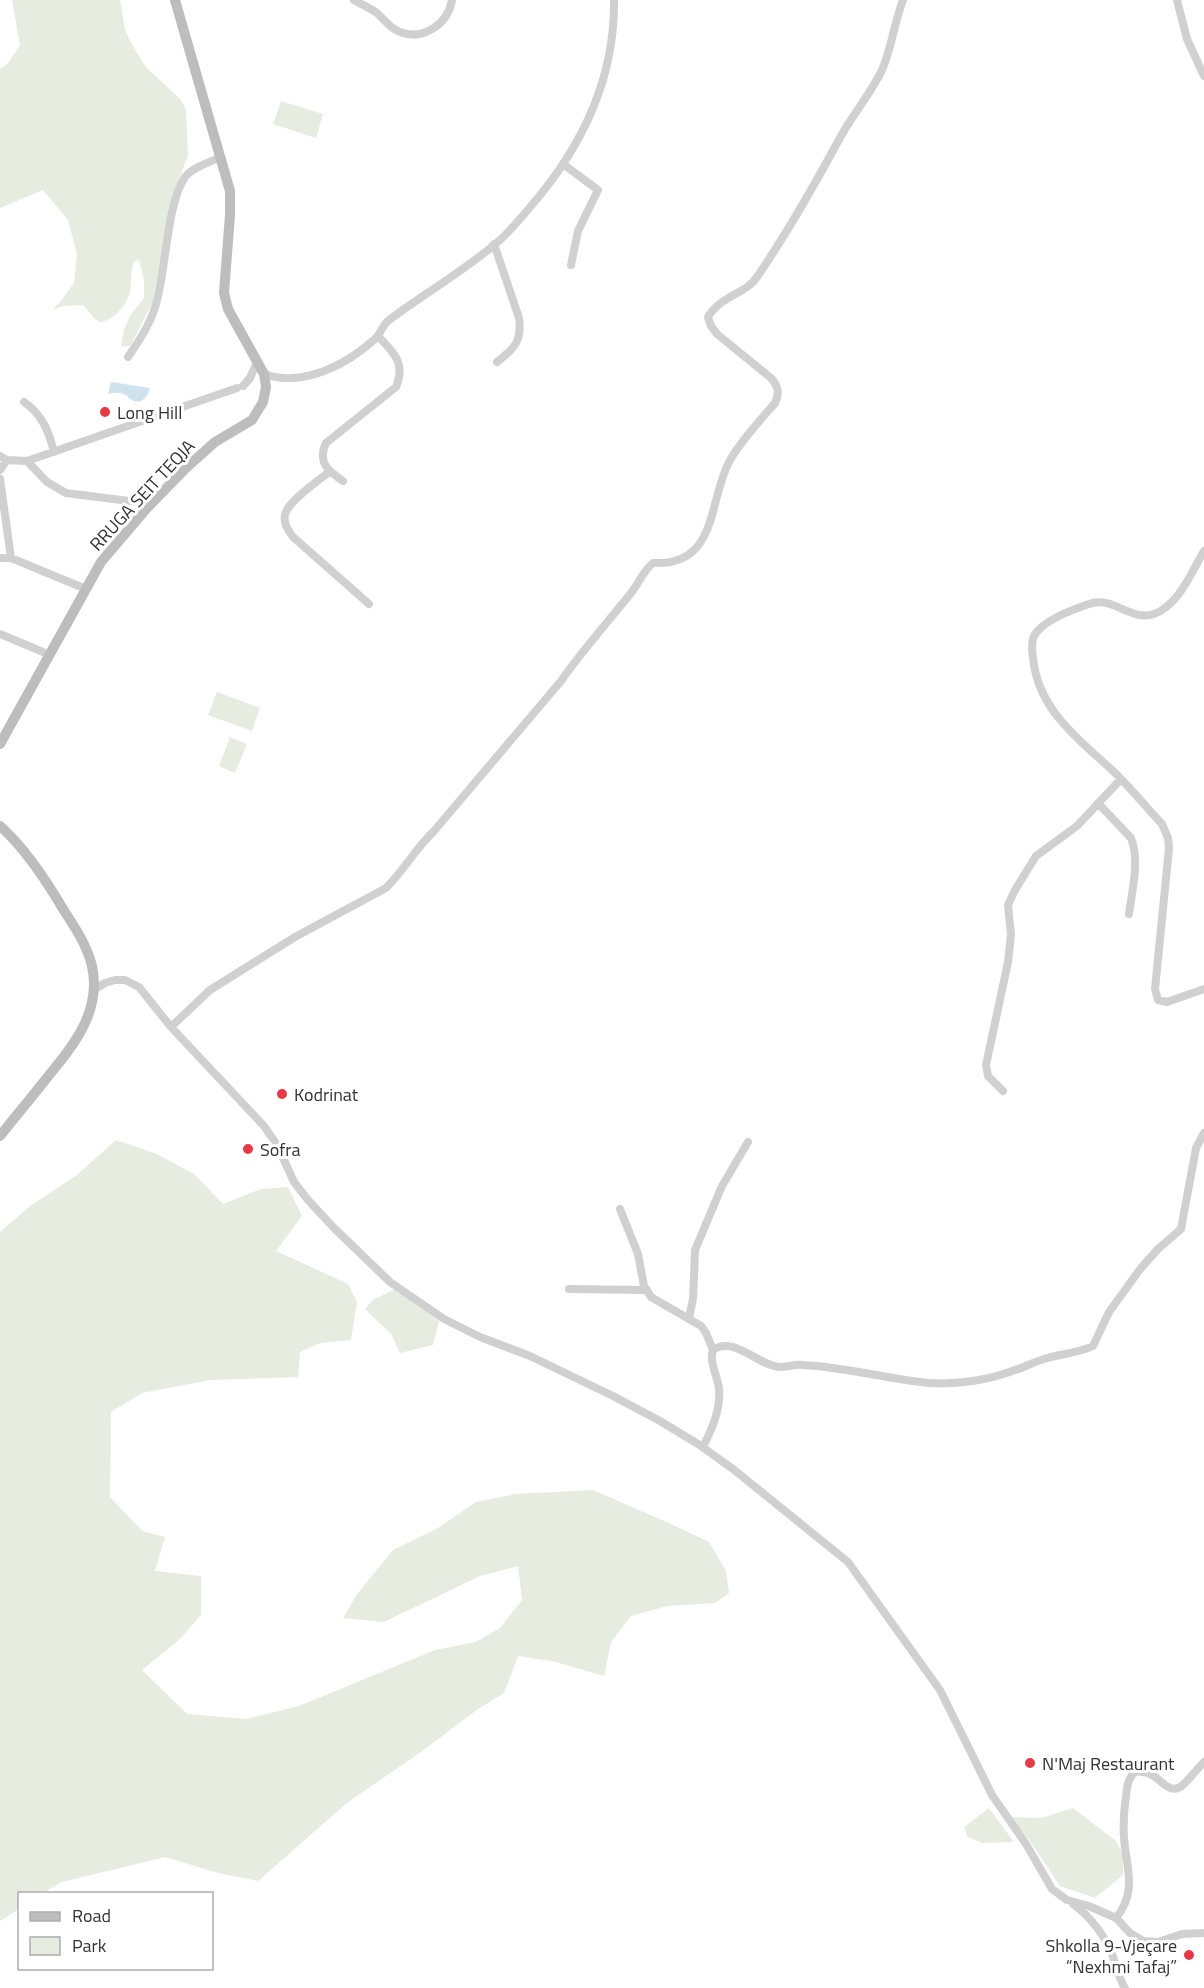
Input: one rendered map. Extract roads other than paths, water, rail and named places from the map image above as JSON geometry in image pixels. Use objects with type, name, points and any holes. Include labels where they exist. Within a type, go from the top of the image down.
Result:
[{"type":"main road","points":[[175,0],[230,191],[224,293],[228,309],[264,374]]},
{"type":"main road","name":"RRUGA SEIT TEQJA","points":[[0,744],[101,562],[147,508],[186,468],[215,442],[252,420],[263,402],[266,387],[264,374]]},
{"type":"main road","points":[[0,825],[49,885],[84,945],[92,963],[95,989],[91,1009],[75,1043],[0,1136]]},
{"type":"street","points":[[354,0],[379,14],[388,26],[399,32],[410,34],[425,33],[438,25],[446,15],[452,0]]},
{"type":"street","points":[[264,374],[275,378],[301,376],[322,372],[351,358],[378,336],[387,321],[494,244],[516,223],[546,189],[563,164],[586,127],[596,105],[606,72],[614,0]]},
{"type":"street","points":[[171,1027],[210,990],[295,937],[386,888],[398,876],[418,846],[434,831],[561,681],[579,655],[594,640],[638,584],[646,569],[653,563],[665,564],[677,561],[700,543],[715,509],[729,460],[775,403],[778,396],[777,385],[771,378],[717,334],[708,317],[720,302],[755,281],[813,189],[842,135],[878,79],[889,51],[893,28],[903,0]]},
{"type":"street","points":[[1177,0],[1186,39],[1204,76]]},
{"type":"street","points":[[128,357],[140,339],[156,305],[174,204],[186,176],[202,165],[221,157]]},
{"type":"street","points":[[563,164],[598,190],[578,231],[571,265]]},
{"type":"street","points":[[494,244],[520,327],[519,340],[513,349],[498,362]]},
{"type":"street","points":[[343,481],[329,472],[324,463],[322,451],[326,443],[396,387],[400,376],[400,365],[393,352],[378,336]]},
{"type":"street","points":[[0,470],[3,458],[27,461],[240,387],[250,378],[257,362]]},
{"type":"street","points":[[24,402],[31,406],[46,426],[54,452]]},
{"type":"street","points":[[27,461],[47,482],[66,493],[137,502],[147,508]]},
{"type":"street","points":[[329,472],[288,507],[284,516],[286,526],[293,537],[369,604]]},
{"type":"street","points":[[0,479],[11,558]]},
{"type":"street","points":[[1204,551],[1177,595],[1155,614],[1142,616],[1100,601],[1051,621],[1040,628],[1033,637],[1034,667],[1040,689],[1050,709],[1162,824],[1168,838],[1156,995],[1158,1000],[1167,1002],[1204,989]]},
{"type":"street","points":[[0,558],[11,558],[86,589]]},
{"type":"street","points":[[0,634],[43,652]]},
{"type":"street","points":[[1003,1091],[988,1076],[986,1065],[1008,962],[1011,934],[1008,905],[1031,862],[1038,854],[1077,826],[1120,779]]},
{"type":"street","points":[[1098,803],[1131,838],[1134,845],[1130,914]]},
{"type":"street","points":[[95,989],[105,982],[115,980],[131,982],[146,994],[171,1027],[264,1126],[277,1145],[294,1182],[308,1200],[390,1282],[444,1319],[480,1337],[530,1356],[613,1396],[703,1447],[848,1562],[940,1689],[1002,1813],[1026,1844],[1052,1889],[1081,1910],[1100,1932],[1112,1954],[1125,1988]]},
{"type":"street","points":[[712,1350],[718,1346],[726,1346],[751,1353],[771,1366],[801,1365],[930,1383],[971,1381],[993,1377],[1033,1362],[1093,1346],[1109,1312],[1141,1268],[1181,1229],[1196,1148],[1204,1133]]},
{"type":"street","points":[[689,1317],[693,1299],[695,1250],[722,1186],[748,1142]]},
{"type":"street","points":[[620,1209],[638,1254],[644,1286],[651,1297],[701,1326],[712,1350],[719,1401],[711,1431],[703,1447]]},
{"type":"street","points":[[569,1289],[647,1290]]},
{"type":"street","points":[[1116,1918],[1127,1897],[1128,1888],[1128,1860],[1123,1825],[1127,1784],[1130,1776],[1136,1771],[1144,1772],[1176,1790],[1204,1762]]},
{"type":"street","points":[[1067,1900],[1089,1906],[1116,1918],[1130,1933],[1143,1941],[1158,1942],[1182,1934],[1204,1933]]},
{"type":"water","points":[[111,382],[150,388],[144,399],[138,402],[121,393],[108,394]]},
{"type":"place","name":"Long Hill","points":[[105,412]]},
{"type":"place","name":"Kodrinat","points":[[282,1094]]},
{"type":"place","name":"Sofra","points":[[248,1149]]},
{"type":"place","name":"N'Maj Restaurant","points":[[1030,1763]]},
{"type":"place","name":"Shkolla 9-Vjeçare “Nexhmi Tafaj”","points":[[1189,1955]]}]
